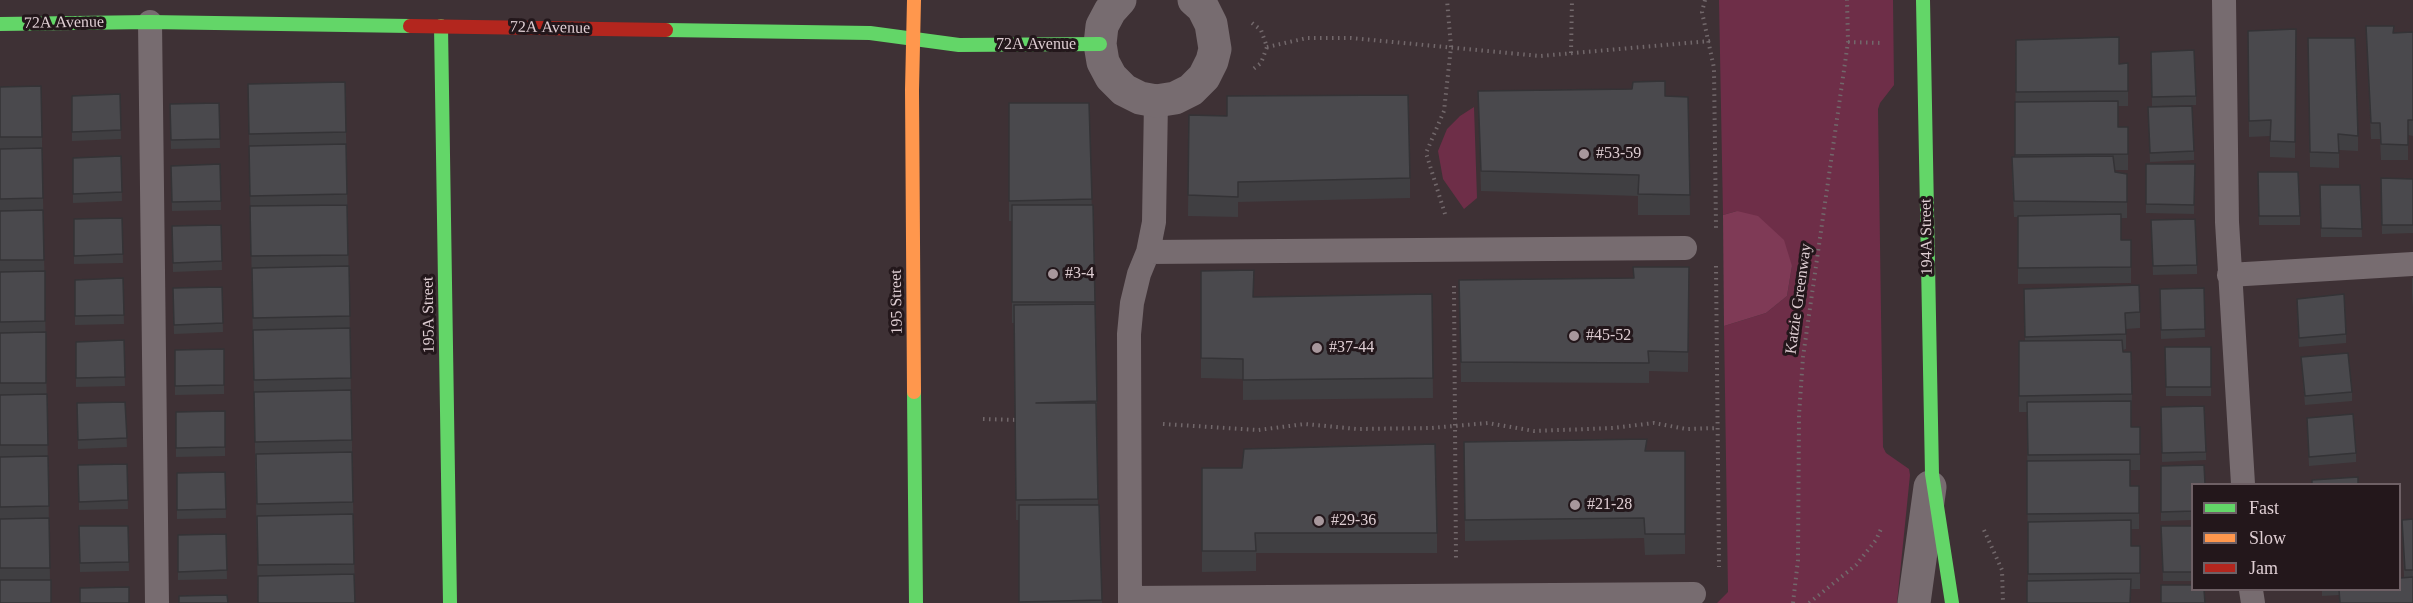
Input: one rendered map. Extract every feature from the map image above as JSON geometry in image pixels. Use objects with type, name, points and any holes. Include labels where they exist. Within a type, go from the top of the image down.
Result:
[{"type":"street","name":"195 Street","points":[[914,0],[912,90],[916,603]]},
{"type":"street","name":"72A Avenue","points":[[1120,0],[1110,11],[1102,26],[1100,44],[1103,62],[1111,77],[1124,90],[1140,98],[1156,101]]},
{"type":"street","points":[[1156,101],[1175,98],[1191,90],[1204,77],[1212,61],[1215,43],[1212,24],[1203,8],[1194,0]]},
{"type":"street","name":"194A Street","points":[[1923,0],[1932,474],[1952,603]]},
{"type":"street","name":"72A Avenue","points":[[0,24],[150,22],[870,33],[959,45],[1100,44]]},
{"type":"street","name":"195A Street","points":[[441,26],[450,603]]},
{"type":"street","name":"194A Street","points":[[1914,603],[1932,474]]},
{"type":"lane","points":[[2224,0],[2229,275],[2243,483]]},
{"type":"lane","points":[[150,22],[157,603]]},
{"type":"lane","points":[[1156,101],[1154,212],[1148,252],[1139,274],[1132,303],[1129,334],[1130,600],[1694,594]]},
{"type":"lane","points":[[1148,252],[1685,248]]},
{"type":"lane","points":[[2229,275],[2413,264]]},
{"type":"path","points":[[1447,0],[1450,47],[1444,111],[1426,153],[1454,249],[1456,595]]},
{"type":"path","points":[[1572,0],[1572,53]]},
{"type":"path","points":[[1705,0],[1702,12],[1714,68],[1716,236]]},
{"type":"path","name":"Katzie Greenway","points":[[1793,603],[1798,560],[1799,415],[1803,357],[1848,42],[1847,0]]},
{"type":"path","points":[[1267,47],[1307,38],[1351,38],[1540,56],[1710,41]]},
{"type":"path","points":[[1848,42],[1890,43]]},
{"type":"path","points":[[1694,594],[1719,576],[1716,260]]},
{"type":"path","points":[[983,419],[1028,420]]},
{"type":"path","points":[[1130,422],[1258,430],[1305,424],[1357,429],[1488,423],[1533,431],[1613,428],[1654,423],[1686,429],[1718,428]]},
{"type":"path","points":[[1809,603],[1856,565],[1876,540],[1885,520]]},
{"type":"path","points":[[2002,570],[2003,603]]},
{"type":"shaded area","points":[[1719,0],[1893,0],[1894,85],[1878,109],[1883,447],[1886,453],[1909,469],[1910,475],[1897,603],[1717,603],[1728,592],[1724,326],[1766,313],[1787,296],[1792,266],[1737,211],[1723,215]]},
{"type":"shaded area","points":[[1474,107],[1477,198],[1464,209],[1443,179],[1438,151],[1447,129],[1460,116]]},
{"type":"shaded area","points":[[1737,211],[1758,216],[1784,240],[1792,266],[1787,296],[1766,313],[1724,326],[1723,215]]},
{"type":"building","points":[[2366,26],[2394,26],[2393,33],[2413,32],[2413,120],[2408,120],[2408,145],[2381,144],[2380,123],[2371,123]]},
{"type":"building","points":[[2296,29],[2295,142],[2270,141],[2271,120],[2249,121],[2248,31]]},
{"type":"building","points":[[2119,37],[2119,64],[2128,63],[2128,91],[2016,92],[2016,40]]},
{"type":"building","points":[[2308,38],[2355,38],[2358,136],[2338,134],[2339,153],[2310,152]]},
{"type":"building","points":[[2194,50],[2196,96],[2152,97],[2151,52]]},
{"type":"building","name":"#53-59","points":[[1665,81],[1665,96],[1688,97],[1690,195],[1638,194],[1639,175],[1481,171],[1478,91],[1632,89],[1633,82]]},
{"type":"building","points":[[345,82],[346,132],[249,134],[248,84]]},
{"type":"building","points":[[41,86],[42,137],[0,137],[0,87]]},
{"type":"building","points":[[120,94],[121,130],[72,132],[72,96]]},
{"type":"building","points":[[1408,95],[1410,178],[1238,182],[1238,197],[1188,195],[1189,115],[1227,116],[1227,96]]},
{"type":"building","points":[[2118,101],[2118,127],[2128,127],[2128,154],[2015,155],[2015,102]]},
{"type":"building","points":[[219,103],[220,139],[171,140],[170,104]]},
{"type":"building","points":[[1009,103],[1089,103],[1092,199],[1009,201]]},
{"type":"building","points":[[2192,106],[2194,151],[2150,153],[2148,107]]},
{"type":"building","points":[[346,144],[347,194],[250,196],[249,146]]},
{"type":"building","points":[[42,148],[43,198],[0,199],[0,149]]},
{"type":"building","points":[[121,156],[122,192],[73,194],[73,158]]},
{"type":"building","points":[[2113,156],[2115,172],[2127,174],[2127,202],[2014,201],[2012,157]]},
{"type":"building","points":[[220,164],[221,201],[172,202],[171,166]]},
{"type":"building","points":[[2146,164],[2195,164],[2194,205],[2146,204]]},
{"type":"building","points":[[2258,172],[2298,172],[2300,216],[2259,216]]},
{"type":"building","points":[[2381,178],[2413,179],[2413,225],[2382,225]]},
{"type":"building","points":[[2320,185],[2360,185],[2362,229],[2321,228]]},
{"type":"building","points":[[347,205],[348,255],[251,256],[250,206]]},
{"type":"building","name":"#3-4","points":[[1012,205],[1093,205],[1095,302],[1012,302]]},
{"type":"building","points":[[43,210],[44,260],[0,260],[0,211]]},
{"type":"building","points":[[2121,214],[2121,240],[2131,240],[2131,267],[2018,268],[2018,216]]},
{"type":"building","points":[[122,218],[123,254],[74,256],[74,219]]},
{"type":"building","points":[[2195,219],[2197,265],[2153,266],[2151,220]]},
{"type":"building","points":[[221,225],[222,261],[173,263],[172,226]]},
{"type":"building","points":[[349,266],[350,316],[253,318],[252,268]]},
{"type":"building","name":"#45-52","points":[[1633,267],[1689,267],[1688,352],[1648,351],[1649,363],[1461,362],[1459,280],[1634,278]]},
{"type":"building","name":"#37-44","points":[[1254,270],[1253,297],[1432,294],[1433,378],[1243,380],[1243,359],[1201,358],[1201,271]]},
{"type":"building","points":[[45,271],[45,321],[0,322],[0,272]]},
{"type":"building","points":[[123,278],[124,315],[75,316],[75,280]]},
{"type":"building","points":[[2139,285],[2140,312],[2125,313],[2126,334],[2025,337],[2024,289]]},
{"type":"building","points":[[222,287],[223,323],[174,325],[173,288]]},
{"type":"building","points":[[2204,288],[2205,329],[2161,330],[2160,289]]},
{"type":"building","points":[[2344,294],[2346,334],[2299,338],[2297,299]]},
{"type":"building","points":[[1095,304],[1097,401],[1036,403],[1096,403],[1098,499],[1016,500],[1014,305]]},
{"type":"building","points":[[350,328],[351,378],[254,380],[253,330]]},
{"type":"building","points":[[46,332],[46,383],[0,383],[0,333]]},
{"type":"building","points":[[124,340],[125,377],[76,378],[76,342]]},
{"type":"building","points":[[2122,340],[2123,352],[2131,352],[2132,394],[2019,396],[2019,341]]},
{"type":"building","points":[[2165,347],[2211,347],[2211,387],[2166,387]]},
{"type":"building","points":[[224,349],[224,385],[175,386],[175,350]]},
{"type":"building","points":[[2348,353],[2352,392],[2305,396],[2301,357]]},
{"type":"building","points":[[351,390],[352,440],[255,442],[254,392]]},
{"type":"building","points":[[47,394],[48,445],[0,445],[0,395]]},
{"type":"building","points":[[2131,401],[2131,427],[2140,427],[2140,454],[2028,455],[2027,402]]},
{"type":"building","points":[[125,402],[127,438],[78,440],[77,403]]},
{"type":"building","points":[[2204,406],[2206,452],[2162,453],[2161,407]]},
{"type":"building","points":[[225,411],[225,447],[176,448],[176,412]]},
{"type":"building","points":[[2353,414],[2356,453],[2309,457],[2307,418]]},
{"type":"building","name":"#21-28","points":[[1647,439],[1645,451],[1685,451],[1685,534],[1645,534],[1644,518],[1465,520],[1464,442]]},
{"type":"building","name":"#29-36","points":[[1435,444],[1437,533],[1255,533],[1256,551],[1202,551],[1202,468],[1242,468],[1244,449]]},
{"type":"building","points":[[352,452],[353,502],[257,504],[256,454]]},
{"type":"building","points":[[48,456],[49,506],[0,507],[0,457]]},
{"type":"building","points":[[2130,460],[2130,486],[2139,486],[2139,513],[2027,514],[2027,461]]},
{"type":"building","points":[[127,464],[128,500],[79,502],[78,465]]},
{"type":"building","points":[[2204,465],[2205,483],[2191,483],[2191,511],[2161,512],[2161,466]]},
{"type":"building","points":[[225,472],[226,509],[177,510],[177,473]]},
{"type":"building","points":[[2358,477],[2358,483],[2312,483],[2312,480]]},
{"type":"building","points":[[1019,505],[1099,505],[1102,600],[1019,602]]},
{"type":"building","points":[[353,514],[354,564],[258,565],[257,516]]},
{"type":"building","points":[[49,518],[50,568],[0,568],[0,519]]},
{"type":"building","points":[[2413,519],[2413,570],[2405,570],[2402,520]]},
{"type":"building","points":[[2131,520],[2131,546],[2140,546],[2140,573],[2028,574],[2028,522]]},
{"type":"building","points":[[79,526],[128,526],[129,562],[80,563]]},
{"type":"building","points":[[2161,526],[2191,526],[2191,572],[2163,572]]},
{"type":"building","points":[[226,534],[227,570],[178,572],[178,535]]},
{"type":"building","points":[[354,574],[355,603],[258,603],[258,576]]},
{"type":"building","points":[[2413,577],[2413,603],[2340,603],[2339,591],[2401,591],[2401,578]]},
{"type":"building","points":[[2131,579],[2130,603],[2027,603],[2027,581]]},
{"type":"building","points":[[0,580],[51,580],[51,603],[0,603]]},
{"type":"building","points":[[2161,585],[2191,585],[2191,591],[2204,591],[2205,603],[2161,603]]},
{"type":"building","points":[[129,587],[129,603],[80,603],[80,588]]},
{"type":"building","points":[[227,595],[228,603],[179,603],[179,596]]},
{"type":"traffic: fast","points":[[1923,0],[1932,474],[1952,603]]},
{"type":"traffic: fast","points":[[0,24],[150,22],[410,26]]},
{"type":"traffic: fast","points":[[441,26],[450,603]]},
{"type":"traffic: fast","points":[[666,30],[870,33],[959,45],[1100,44]]},
{"type":"traffic: fast","points":[[914,392],[916,603]]},
{"type":"traffic: slow","points":[[914,0],[912,90],[914,392]]},
{"type":"traffic: jam","points":[[410,26],[666,30]]},
{"type":"place","name":"#53-59","points":[[1584,154]]},
{"type":"place","name":"#3-4","points":[[1053,274]]},
{"type":"place","name":"#45-52","points":[[1574,336]]},
{"type":"place","name":"#37-44","points":[[1317,348]]},
{"type":"place","name":"#21-28","points":[[1575,505]]},
{"type":"place","name":"#29-36","points":[[1319,521]]}]
